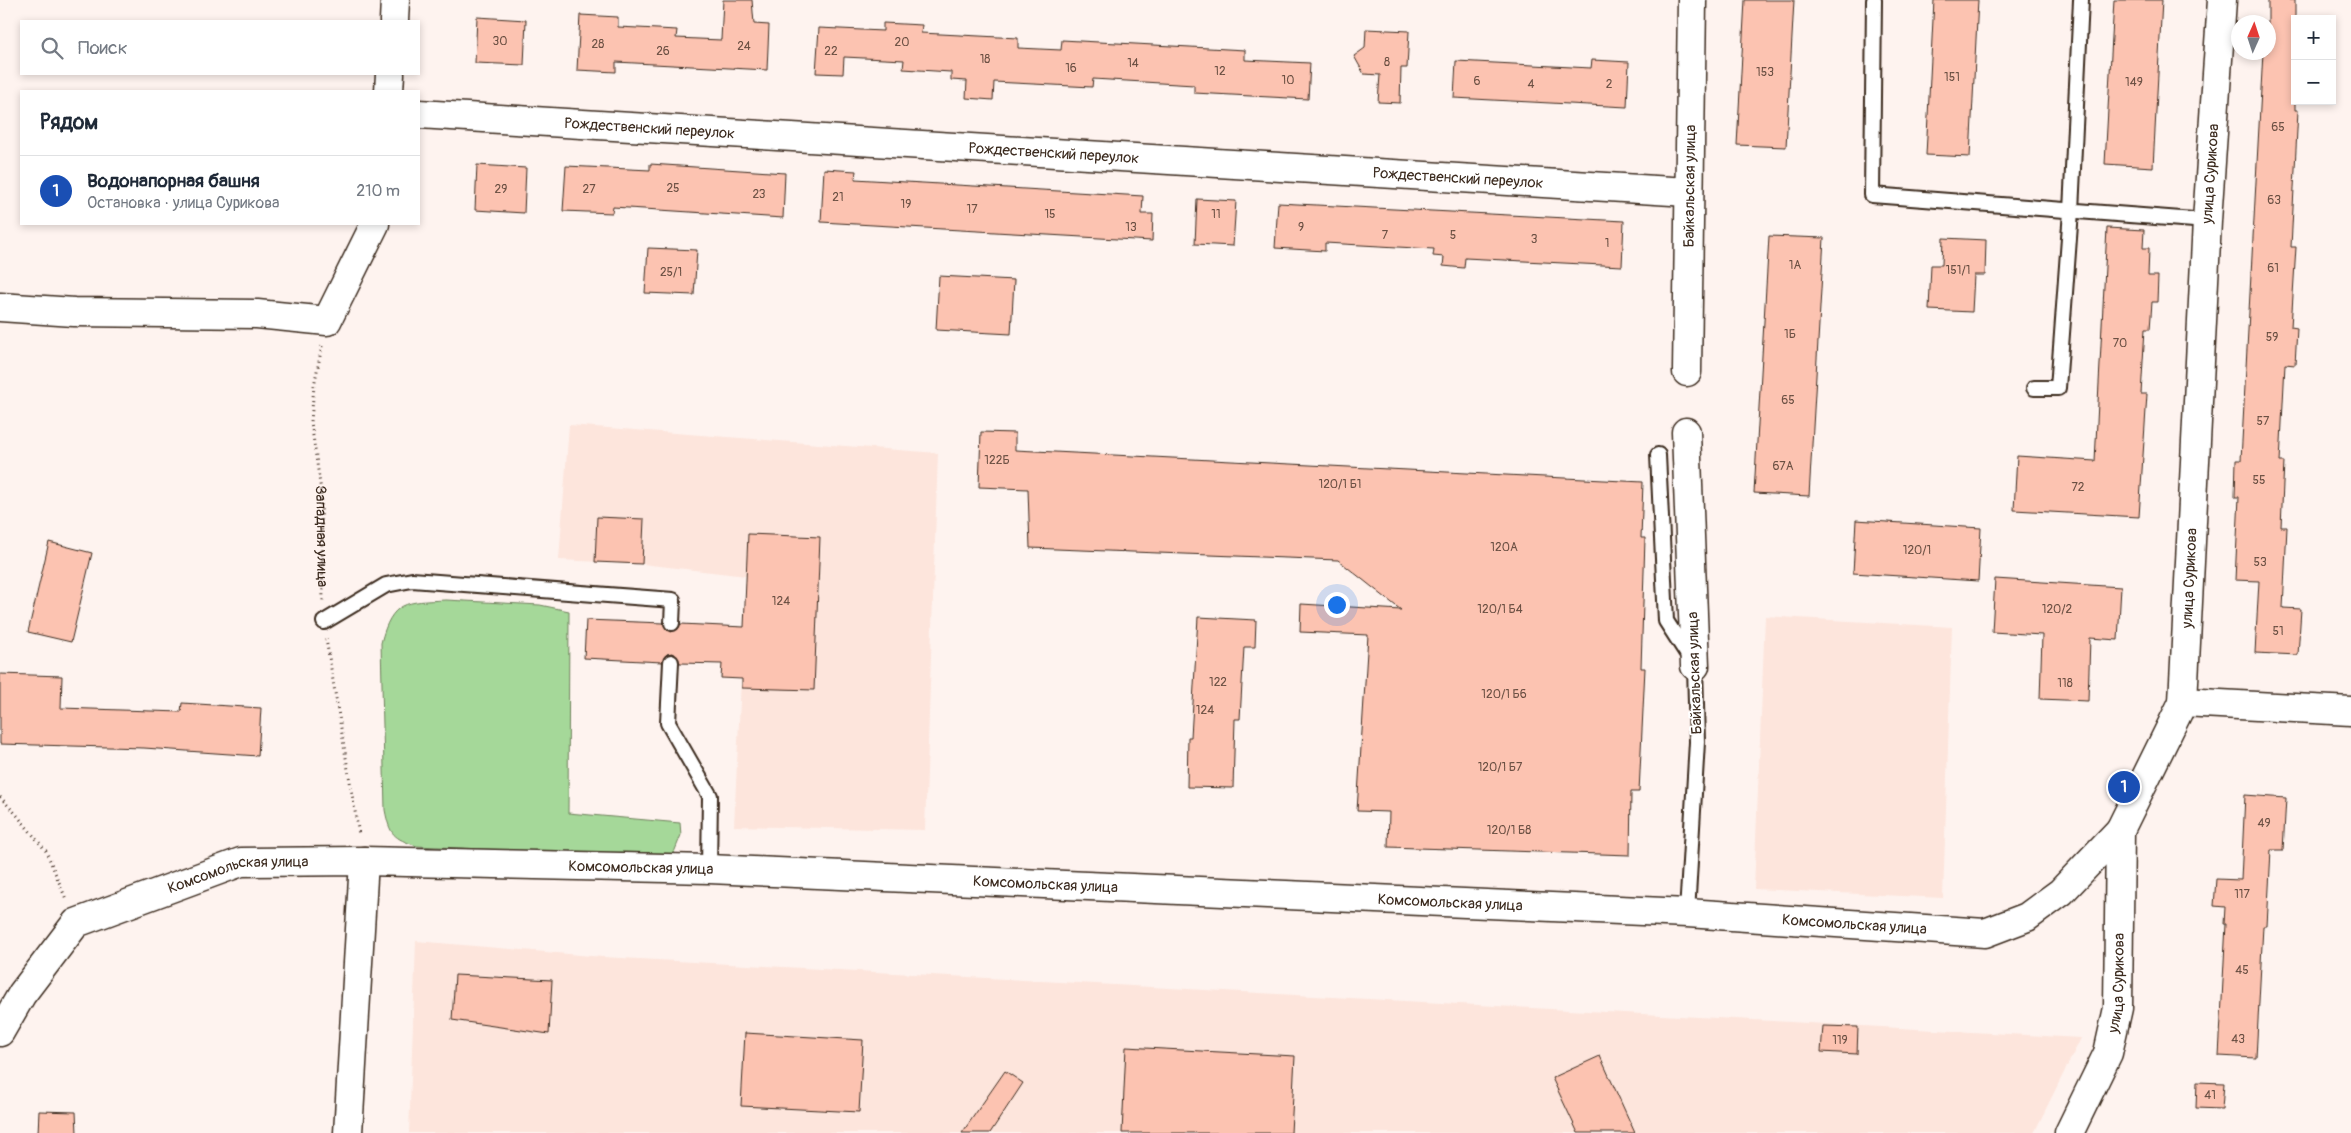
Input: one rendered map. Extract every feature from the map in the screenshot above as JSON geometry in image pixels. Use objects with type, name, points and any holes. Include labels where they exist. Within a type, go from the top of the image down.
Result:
[{"type":"street","points":[[394,20],[395,0]]},
{"type":"street","name":"Байкальская улица","points":[[1687,372],[1692,0]]},
{"type":"street","name":"улица Сурикова","points":[[2069,1133],[2108,1053],[2118,1008],[2120,830],[2183,702],[2207,221],[2222,0]]},
{"type":"street","points":[[389,90],[390,75]]},
{"type":"street","name":"Рождественский переулок","points":[[420,114],[1688,192]]},
{"type":"street","points":[[0,307],[74,312],[258,314],[327,321],[375,225]]},
{"type":"street","name":"Байкальская улица","points":[[1686,432],[1695,666]]},
{"type":"street","points":[[2183,702],[2351,711]]},
{"type":"street","name":"Комсомольская улица","points":[[76,923],[241,862],[364,861],[709,869],[1687,913],[1984,933],[2027,917],[2061,892],[2120,830]]},
{"type":"street","points":[[348,1133],[364,861]]},
{"type":"street","points":[[0,1032],[22,994],[76,923]]},
{"type":"lane","points":[[1874,0],[1872,195],[2207,221]]},
{"type":"lane","points":[[2034,388],[2058,388],[2071,211],[2081,0]]},
{"type":"lane","points":[[1658,455],[1666,621],[1695,666]]},
{"type":"lane","points":[[324,622],[386,585],[412,580],[673,600],[672,623]]},
{"type":"lane","points":[[670,662],[668,722],[710,796],[709,869]]},
{"type":"lane","name":"Байкальская улица","points":[[1687,913],[1697,742],[1695,666]]},
{"type":"path","name":"Западная улица","points":[[327,321],[314,386],[311,422],[321,491],[324,622],[333,692],[364,861]]},
{"type":"path","points":[[0,797],[46,851],[76,923]]},
{"type":"shaded area","points":[[569,425],[938,453],[925,830],[734,826],[746,576],[642,564],[559,560]]},
{"type":"shaded area","points":[[1765,616],[1952,627],[1943,898],[1754,889]]},
{"type":"shaded area","points":[[416,941],[603,957],[2081,1038],[2034,1133],[409,1133]]},
{"type":"green space","points":[[446,600],[540,605],[569,611],[568,813],[680,823],[681,835],[673,855],[657,857],[417,846],[403,841],[394,834],[389,825],[385,810],[381,643],[390,618],[403,606],[411,603]]},
{"type":"building","points":[[723,0],[752,0],[754,24],[769,25],[767,70],[616,62],[616,72],[577,70],[580,15],[618,17],[618,27],[677,30],[676,38],[721,40]]},
{"type":"building","points":[[1745,0],[1794,0],[1786,147],[1737,145]]},
{"type":"building","points":[[1934,0],[1978,0],[1970,157],[1926,155]]},
{"type":"building","points":[[2114,0],[2162,0],[2153,167],[2105,164]]},
{"type":"building","points":[[2268,0],[2295,0],[2295,15],[2291,15],[2291,105],[2295,105],[2295,110],[2298,110],[2291,247],[2296,247],[2291,327],[2297,328],[2295,365],[2285,364],[2280,462],[2284,462],[2281,527],[2287,527],[2283,608],[2301,609],[2298,655],[2255,653],[2259,581],[2235,580],[2239,497],[2235,497],[2236,460],[2241,460],[2263,60],[2276,60],[2276,15],[2268,15]]},
{"type":"building","points":[[477,17],[526,20],[524,65],[475,63]]},
{"type":"building","points":[[883,23],[922,25],[921,33],[1018,38],[1018,48],[1061,50],[1062,40],[1245,50],[1245,60],[1310,63],[1308,99],[1194,93],[1194,85],[1093,79],[1092,87],[994,82],[993,100],[966,98],[967,81],[951,80],[951,72],[903,69],[904,60],[844,57],[843,74],[816,73],[819,28],[883,31]]},
{"type":"building","points":[[1366,29],[1409,31],[1407,68],[1401,68],[1400,103],[1378,102],[1380,75],[1364,74],[1354,56],[1365,48]]},
{"type":"building","points":[[1592,60],[1629,62],[1627,107],[1454,98],[1456,61],[1591,68]]},
{"type":"building","points":[[650,164],[785,173],[783,218],[613,207],[612,213],[563,211],[566,166],[650,170]]},
{"type":"building","points":[[477,165],[526,168],[524,213],[475,210]]},
{"type":"building","points":[[824,169],[856,171],[855,179],[1143,196],[1142,214],[1153,214],[1152,241],[821,222]]},
{"type":"building","points":[[1197,199],[1236,201],[1233,246],[1195,244]]},
{"type":"building","points":[[1278,203],[1624,221],[1622,266],[1465,258],[1464,268],[1443,266],[1444,257],[1433,256],[1434,249],[1325,243],[1325,251],[1275,248]]},
{"type":"building","points":[[2107,228],[2144,230],[2143,248],[2149,248],[2148,276],[2158,276],[2157,302],[2152,302],[2150,329],[2145,329],[2141,394],[2147,394],[2139,517],[2014,510],[2017,456],[2095,461]]},
{"type":"building","points":[[1769,236],[1824,238],[1809,496],[1754,493]]},
{"type":"building","points":[[1943,238],[1986,240],[1985,275],[1974,275],[1972,312],[1929,310],[1931,265],[1942,265]]},
{"type":"building","points":[[648,248],[697,250],[694,295],[645,293]]},
{"type":"building","points":[[939,276],[1014,280],[1011,334],[936,330]]},
{"type":"building","points":[[981,432],[1015,433],[1015,450],[1643,482],[1641,538],[1645,538],[1641,668],[1645,668],[1639,792],[1631,792],[1630,855],[1388,847],[1389,812],[1357,811],[1368,635],[1300,632],[1301,604],[1401,610],[1338,560],[1030,548],[1028,489],[979,487]]},
{"type":"building","points":[[597,517],[644,519],[642,564],[595,562]]},
{"type":"building","points":[[1856,520],[1981,528],[1978,581],[1853,573]]},
{"type":"building","points":[[748,534],[820,537],[814,690],[742,688],[742,679],[721,678],[722,664],[680,663],[678,658],[672,653],[667,654],[662,662],[584,658],[586,620],[663,623],[671,632],[676,630],[681,624],[744,627]]},
{"type":"building","points":[[49,542],[92,553],[71,642],[28,632]]},
{"type":"building","points":[[1995,579],[2121,587],[2118,640],[2090,638],[2088,701],[2040,699],[2042,635],[1992,632]]},
{"type":"building","points":[[1198,617],[1256,620],[1255,647],[1244,647],[1240,719],[1235,719],[1233,788],[1187,787],[1188,737],[1191,737]]},
{"type":"building","points":[[0,674],[62,676],[61,708],[181,712],[182,703],[261,708],[258,756],[144,748],[0,744]]},
{"type":"building","points":[[2245,795],[2286,798],[2283,850],[2271,850],[2267,926],[2263,926],[2256,1058],[2219,1056],[2226,924],[2224,924],[2225,907],[2214,906],[2216,879],[2241,880]]},
{"type":"building","points":[[455,975],[552,980],[549,1034],[452,1020]]},
{"type":"building","points":[[1823,1026],[1858,1027],[1857,1054],[1821,1052]]},
{"type":"building","points":[[745,1033],[863,1040],[859,1112],[741,1106]]},
{"type":"building","points":[[1126,1047],[1295,1056],[1291,1133],[1122,1133]]},
{"type":"building","points":[[1600,1056],[1635,1133],[1578,1133],[1552,1078]]},
{"type":"building","points":[[1005,1071],[1023,1083],[990,1133],[962,1133]]},
{"type":"building","points":[[2197,1082],[2224,1083],[2222,1109],[2196,1108]]},
{"type":"building","points":[[39,1111],[76,1112],[77,1133],[38,1133]]},
{"type":"place","name":"Водонапорная башня","points":[[2124,787]]}]
